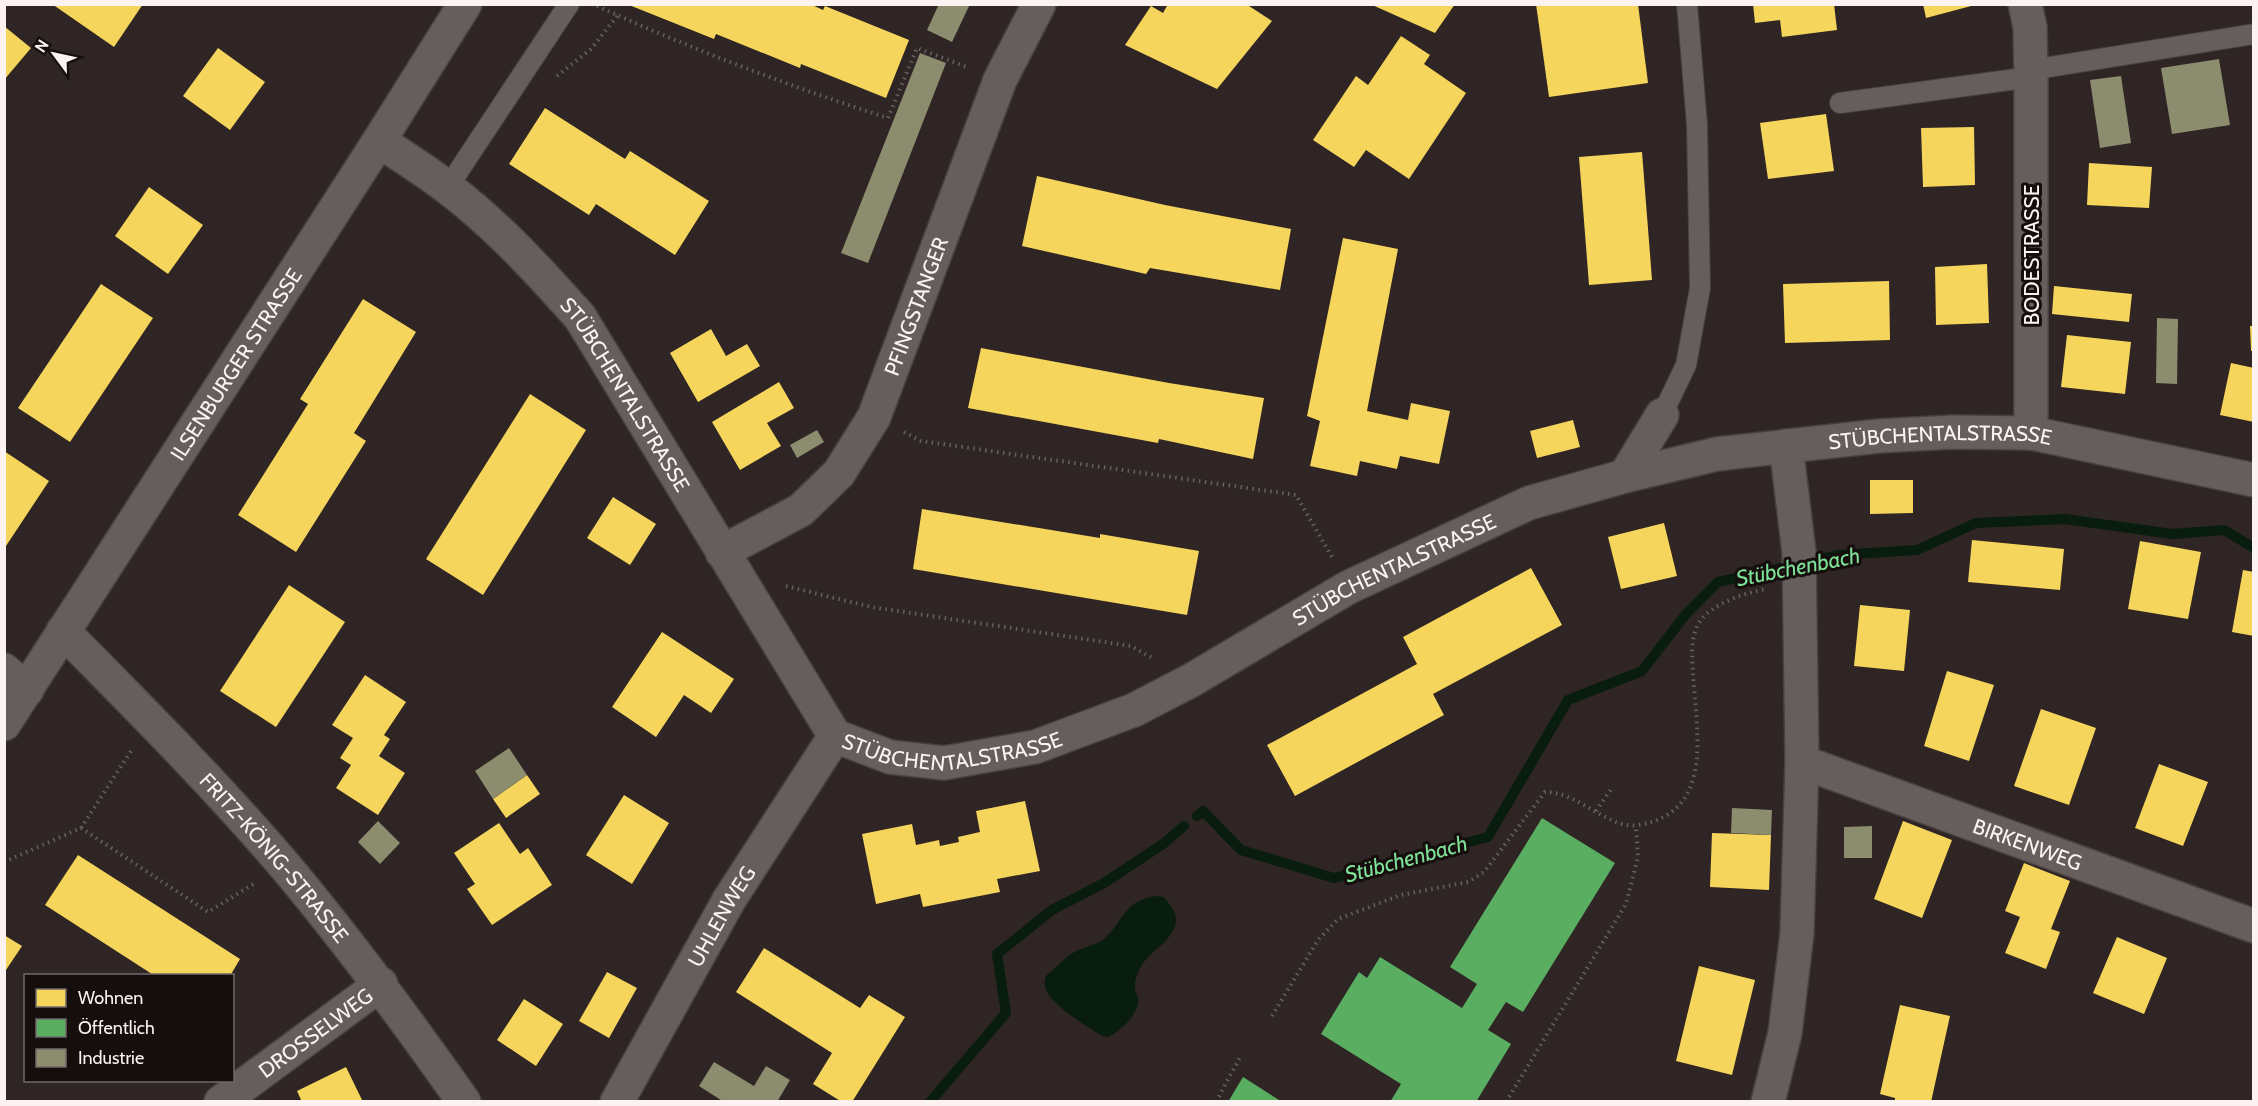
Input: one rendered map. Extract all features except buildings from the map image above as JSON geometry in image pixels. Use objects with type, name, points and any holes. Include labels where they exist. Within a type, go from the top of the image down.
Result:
[{"type":"street","name":"ILSENBURGER STRASSE","points":[[4,724],[16,680],[63,631],[465,4]]},
{"type":"street","name":"PFINGSTANGER","points":[[728,562],[801,510],[839,473],[874,417],[1000,80],[1039,4]]},
{"type":"street","name":"BODESTRASSE","points":[[2025,4],[2030,27],[2031,74],[2031,434]]},
{"type":"street","name":"STÜBCHENTALSTRASSE","points":[[379,141],[448,187],[540,271],[580,317],[835,736],[890,756],[944,763],[1035,747],[1134,710],[1190,681],[1349,587],[1529,503],[1625,476],[1717,454],[1879,436],[1953,432],[2031,434],[2253,480]]},
{"type":"street","points":[[1625,476],[1662,415]]},
{"type":"street","points":[[1768,1101],[1785,1033],[1797,933],[1802,762],[1799,571],[1786,446]]},
{"type":"street","name":"FRITZ-KÖNIG-STRASSE","points":[[63,631],[151,720],[284,865],[381,984],[464,1101]]},
{"type":"street","name":"UHLENWEG","points":[[617,1101],[729,900],[835,736]]},
{"type":"street","name":"BIRKENWEG","points":[[1802,762],[2253,926]]},
{"type":"street","name":"DROSSELWEG","points":[[222,1101],[381,984]]},
{"type":"lane","points":[[448,187],[568,4]]},
{"type":"lane","points":[[1662,415],[1686,365],[1700,288],[1697,125],[1687,4]]},
{"type":"lane","points":[[1840,104],[2031,74],[2253,34]]},
{"type":"path","points":[[594,4],[831,100],[888,118],[917,48],[1000,80]]},
{"type":"path","points":[[874,417],[921,441],[1296,495],[1349,587]]},
{"type":"path","points":[[728,562],[871,607],[1131,646],[1190,681]]},
{"type":"path","points":[[1272,1016],[1318,940],[1338,919],[1401,895],[1468,882],[1484,872],[1545,792],[1557,792],[1577,799],[1610,820],[1636,826],[1673,812],[1689,791],[1697,768],[1692,662],[1693,637],[1700,621],[1712,609],[1762,590],[1799,571]]},
{"type":"path","points":[[4,862],[81,828],[151,720]]},
{"type":"path","points":[[1596,811],[1612,788]]},
{"type":"path","points":[[1506,1101],[1626,904],[1638,857],[1636,826]]},
{"type":"path","points":[[81,828],[208,912],[284,865]]},
{"type":"path","points":[[1216,1101],[1240,1057]]},
{"type":"shaded area","points":[[1156,896],[1164,897],[1172,908],[1176,918],[1174,928],[1140,968],[1135,985],[1137,1005],[1132,1016],[1113,1034],[1108,1037],[1102,1036],[1069,1014],[1053,1000],[1047,993],[1046,976],[1074,952],[1104,939],[1130,907],[1137,902]]},
{"type":"waterway","name":"Stübchenbach","points":[[1197,816],[1203,811],[1241,850],[1334,878],[1488,837],[1568,700],[1642,671],[1686,614],[1718,582],[1839,555],[1917,550],[1976,523],[2065,519],[2172,534],[2224,530],[2254,548]]},
{"type":"waterway","name":"Stübchenbach","points":[[930,1102],[1006,1013],[997,954],[1052,910],[1104,883],[1163,844],[1184,826]]}]
